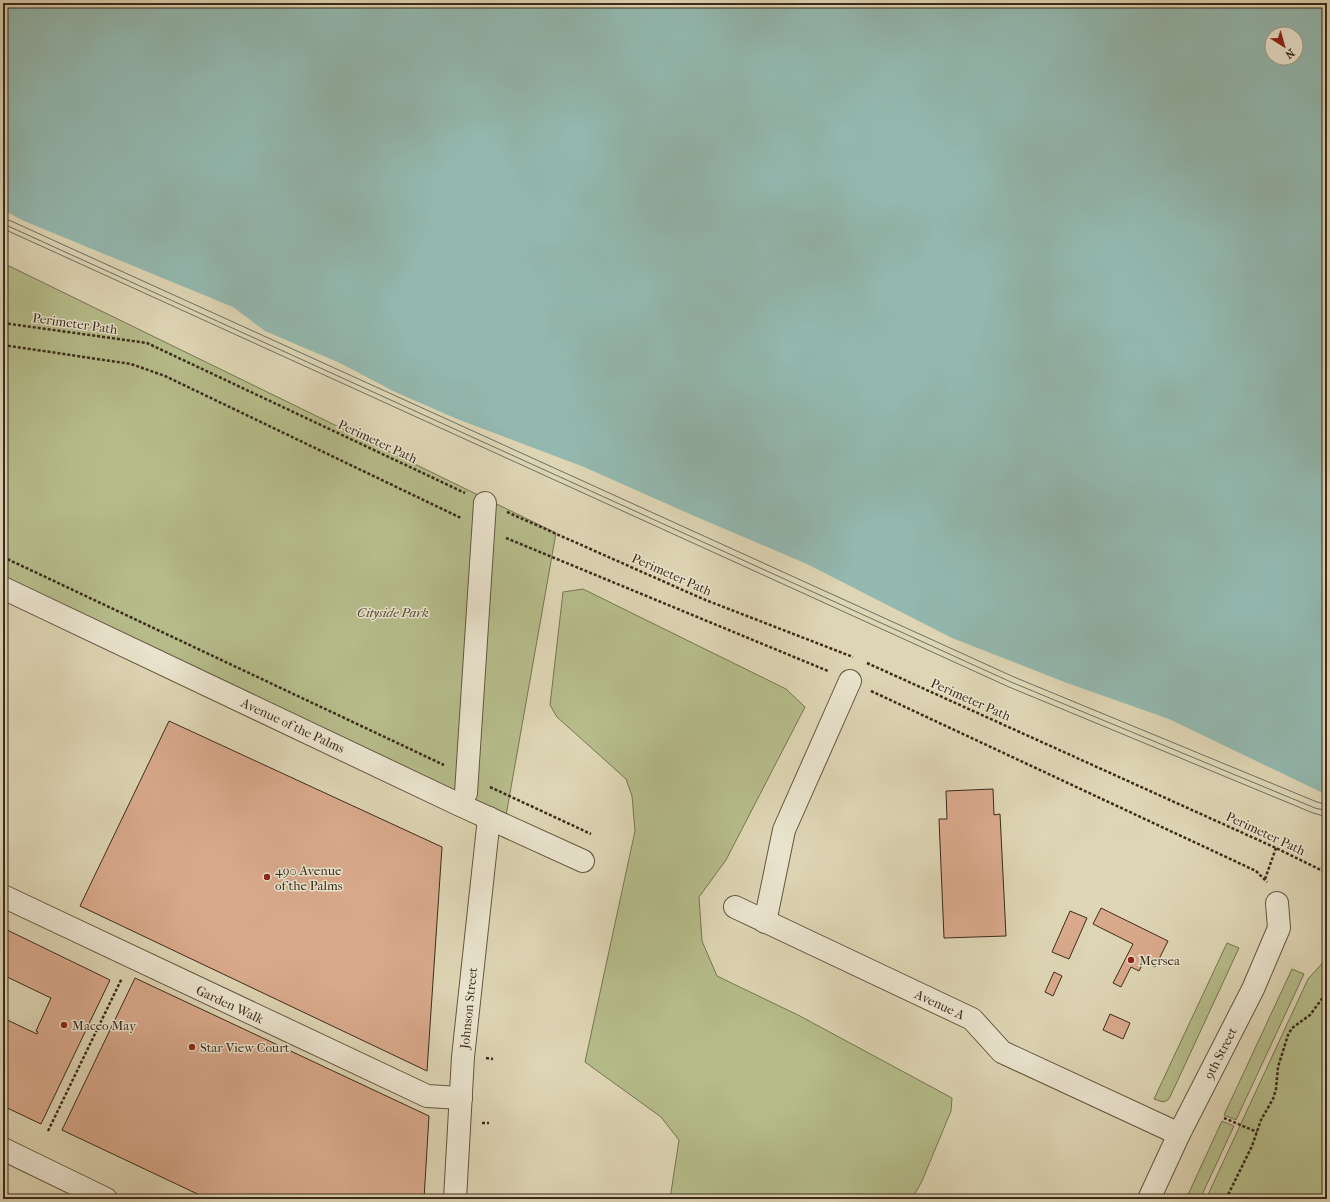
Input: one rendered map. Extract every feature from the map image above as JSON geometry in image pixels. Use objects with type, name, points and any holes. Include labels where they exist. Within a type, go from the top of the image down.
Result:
[{"type":"street","points":[[466,785],[485,502]]},
{"type":"street","name":"Avenue of the Palms","points":[[3,588],[583,862]]},
{"type":"street","points":[[765,922],[784,830],[850,681]]},
{"type":"street","name":"Johnson Street","points":[[455,1199],[464,1049],[489,818]]},
{"type":"street","name":"Garden Walk","points":[[3,896],[427,1096],[460,1098]]},
{"type":"street","name":"9th Street","points":[[1148,1199],[1179,1134],[1253,988],[1279,928],[1277,903]]},
{"type":"street","name":"Avenue A","points":[[735,907],[972,1019],[1002,1052],[1179,1134]]},
{"type":"street","points":[[3,1149],[106,1199]]},
{"type":"path","name":"Perimeter Path","points":[[3,323],[147,343],[485,502],[703,599],[853,657]]},
{"type":"path","points":[[3,345],[131,364],[165,376],[483,528],[824,669],[1256,871],[1265,880],[1276,848]]},
{"type":"path","points":[[3,557],[466,785],[591,834]]},
{"type":"path","name":"Perimeter Path","points":[[860,660],[1276,848],[1327,873]]},
{"type":"path","points":[[48,1131],[123,977]]},
{"type":"path","points":[[1226,1199],[1252,1146],[1261,1120],[1273,1099],[1276,1089],[1278,1067],[1288,1035],[1292,1028],[1310,1015],[1327,992]]},
{"type":"path","points":[[1224,1118],[1257,1132]]},
{"type":"green space","name":"Cityside Park","points":[[3,263],[556,533],[504,827],[3,577]]},
{"type":"green space","points":[[583,589],[786,689],[805,707],[726,860],[699,897],[702,941],[717,976],[800,1016],[952,1098],[951,1111],[922,1181],[912,1199],[670,1199],[679,1140],[661,1117],[585,1062],[635,831],[632,796],[626,779],[557,717],[550,705],[563,592]]},
{"type":"green space","points":[[1227,943],[1239,948],[1170,1097],[1168,1100],[1163,1102],[1154,1099]]},
{"type":"green space","points":[[1327,958],[1327,1199],[1206,1199],[1308,979]]},
{"type":"green space","points":[[1292,969],[1304,974],[1236,1120],[1224,1115]]},
{"type":"green space","points":[[1222,1121],[1234,1126],[1200,1199],[1186,1199]]},
{"type":"water","points":[[3,3],[1327,3],[1327,821],[3,233]]},
{"type":"pier","points":[[3,210],[24,221],[233,307],[265,331],[340,363],[393,391],[457,419],[584,467],[807,564],[952,638],[1067,683],[1169,719],[1327,795],[1327,823],[1311,818],[1007,692],[3,236]]},
{"type":"building","name":"490 Avenue of the Palms","points":[[169,721],[442,847],[427,1071],[80,906]]},
{"type":"building","points":[[993,789],[994,815],[1000,814],[1006,936],[944,938],[939,819],[947,819],[946,791]]},
{"type":"building","points":[[1101,908],[1168,941],[1155,967],[1144,961],[1139,971],[1131,967],[1121,987],[1113,983],[1133,944],[1093,924]]},
{"type":"building","points":[[1070,911],[1087,918],[1069,959],[1052,952]]},
{"type":"building","name":"Maceo May","points":[[3,928],[110,980],[41,1124],[3,1106],[3,1018],[37,1034],[38,1032],[36,1031],[51,998],[3,975]]},
{"type":"building","points":[[1054,972],[1062,976],[1053,996],[1045,992]]},
{"type":"building","name":"Star View Court","points":[[135,978],[429,1116],[424,1199],[208,1199],[62,1130]]},
{"type":"building","points":[[1110,1014],[1130,1023],[1123,1039],[1103,1030]]},
{"type":"place","name":"490 Avenue of the Palms","points":[[267,877]]},
{"type":"place","name":"Mersea","points":[[1131,960]]},
{"type":"place","name":"Maceo May","points":[[64,1025]]},
{"type":"place","name":"Star View Court","points":[[192,1047]]}]
